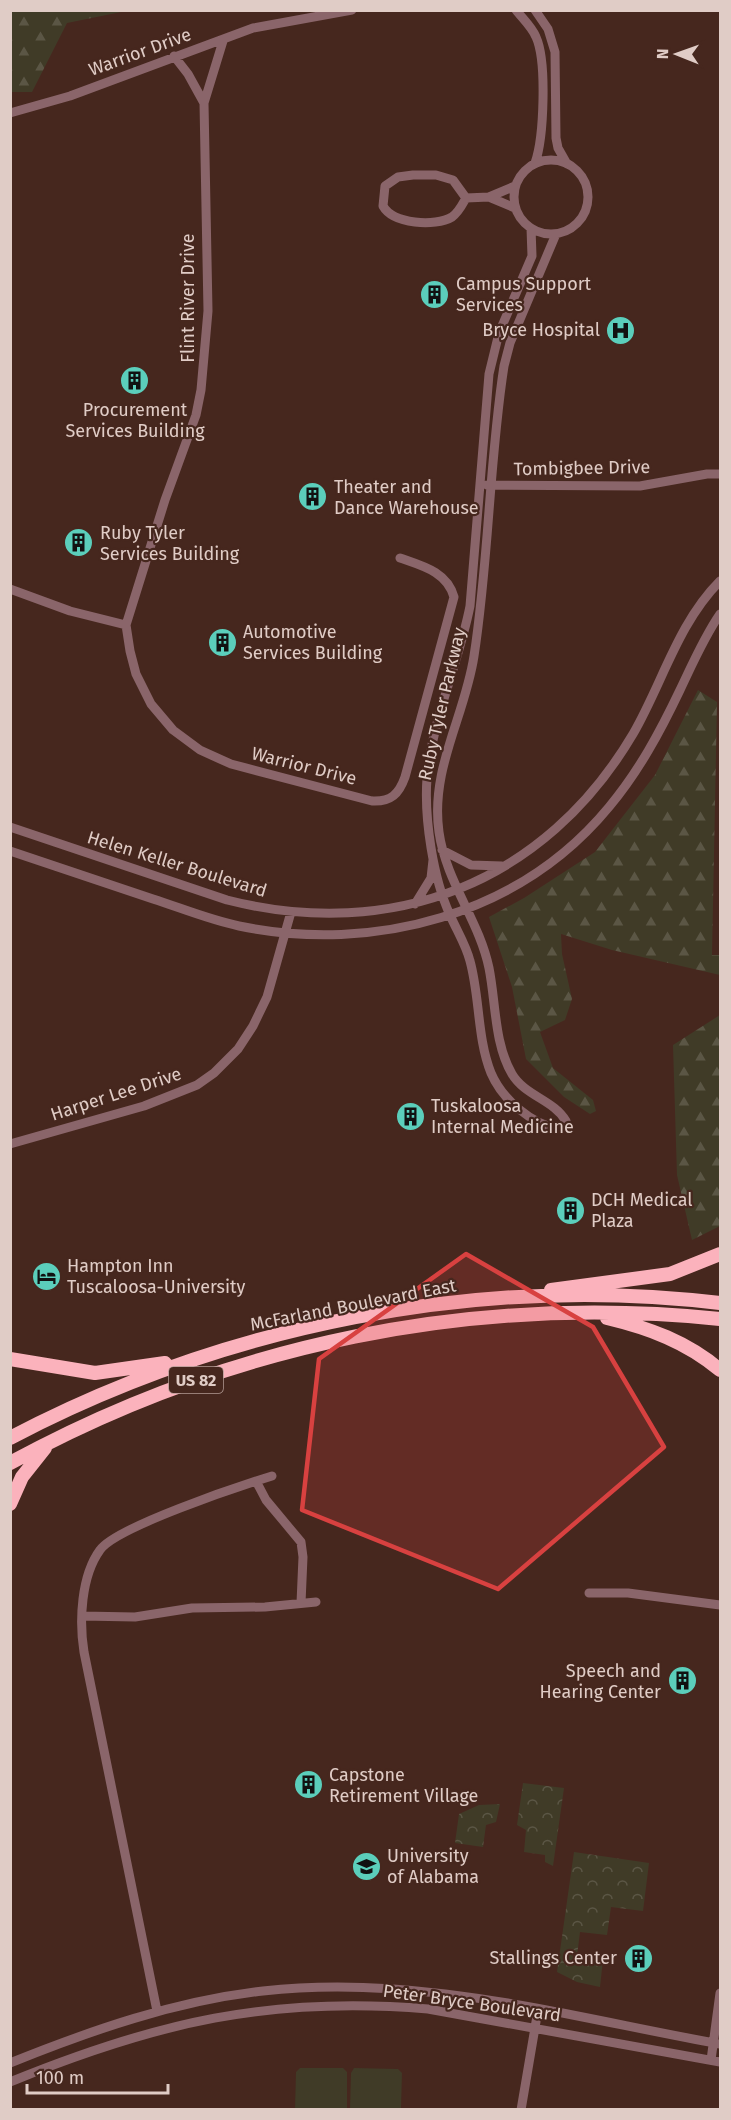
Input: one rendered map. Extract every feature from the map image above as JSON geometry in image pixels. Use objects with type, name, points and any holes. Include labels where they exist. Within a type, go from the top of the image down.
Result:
[{"type":"highway","points":[[528,1295],[572,1286],[670,1274],[720,1254]]},
{"type":"highway","name":"McFarland Boulevard East","points":[[10,1438],[90,1399],[191,1359],[272,1337],[403,1310],[528,1295],[642,1297],[720,1303]]},
{"type":"highway","points":[[582,1312],[635,1325],[667,1337],[688,1347],[720,1370]]},
{"type":"highway","name":"McFarland Boulevard East","points":[[10,1463],[50,1442],[159,1394],[284,1352],[417,1323],[500,1315],[582,1312],[720,1318]]},
{"type":"highway","points":[[10,1359],[94,1374],[191,1359]]},
{"type":"highway","points":[[10,1504],[22,1477],[50,1442]]},
{"type":"street","name":"Warrior Drive","points":[[10,113],[70,96],[253,28],[352,10]]},
{"type":"street","points":[[516,10],[534,33],[541,57],[542,132],[535,163]]},
{"type":"street","points":[[535,10],[548,29],[555,52],[558,148],[567,164],[586,184],[586,207],[575,225],[556,234],[531,228],[521,220],[515,208],[515,186],[526,169],[535,163],[546,160],[567,164]]},
{"type":"street","name":"Flint River Drive","points":[[126,625],[165,500],[196,414],[205,367],[208,311],[204,103],[222,40]]},
{"type":"street","name":"Flint River Drive","points":[[174,56],[188,74],[204,103]]},
{"type":"street","points":[[407,176],[446,177],[461,187],[466,198],[453,216],[427,221],[407,221],[391,217],[381,199],[385,186],[390,181],[407,176]]},
{"type":"street","points":[[466,198],[489,197],[515,186]]},
{"type":"street","points":[[489,197],[515,208]]},
{"type":"street","name":"Ruby Tyler Parkway","points":[[531,228],[532,256],[499,333],[489,374],[478,486],[470,606],[427,777],[428,831],[444,896],[450,915],[463,940],[472,971],[491,1073],[510,1100],[537,1122],[559,1129],[566,1120],[560,1110],[537,1098],[514,1077],[502,1048],[488,966],[442,850],[438,811],[441,772],[474,657],[483,598],[501,388],[510,343],[556,234]]},
{"type":"street","name":"Tombigbee Drive","points":[[478,486],[640,486],[687,477],[720,474]]},
{"type":"street","name":"Warrior Drive","points":[[126,625],[140,684],[158,713],[181,737],[200,750],[231,764],[330,790],[383,801],[394,797],[405,777],[454,597],[451,586],[442,576],[400,558]]},
{"type":"street","name":"Helen Keller Boulevard","points":[[10,827],[227,900],[291,912],[356,913],[415,904],[457,892],[505,866],[565,822],[603,781],[633,734],[695,612],[720,581]]},
{"type":"street","points":[[10,589],[69,611],[126,625]]},
{"type":"street","points":[[10,851],[217,921],[285,934],[332,937],[388,932],[450,915],[520,883],[569,848],[609,808],[643,762],[720,614]]},
{"type":"street","points":[[442,850],[471,865],[505,866]]},
{"type":"street","points":[[415,904],[431,878],[433,857]]},
{"type":"street","name":"Harper Lee Drive","points":[[10,1144],[144,1106],[197,1085],[214,1073],[238,1049],[267,998],[291,912]]},
{"type":"street","points":[[472,971],[488,966]]},
{"type":"street","points":[[486,1051],[502,1048]]},
{"type":"street","points":[[157,2011],[84,1652],[82,1616],[87,1581],[99,1551],[105,1544],[185,1507],[272,1476]]},
{"type":"street","points":[[256,1481],[266,1500],[301,1542],[303,1557],[301,1603]]},
{"type":"street","points":[[589,1593],[628,1593],[720,1605]]},
{"type":"street","points":[[82,1616],[135,1617],[192,1608],[256,1608],[316,1602]]},
{"type":"street","name":"Peter Bryce Boulevard","points":[[10,2063],[87,2033],[157,2011],[266,1991],[344,1987],[453,1994],[717,2044]]},
{"type":"street","points":[[716,2061],[720,1993]]},
{"type":"street","name":"Peter Bryce Boulevard","points":[[10,2082],[145,2033],[254,2010],[315,2006],[383,2006],[428,2009],[716,2061]]},
{"type":"street","points":[[521,2109],[538,2010]]},
{"type":"highlighted area","points":[[466,1254],[593,1327],[664,1447],[498,1589],[302,1510],[319,1359]]},
{"type":"green space","points":[[10,11],[126,11],[67,23],[32,92],[11,92]]},
{"type":"green space","points":[[698,690],[717,702],[712,955],[720,955],[720,975],[612,950],[561,934],[562,954],[572,999],[565,1020],[540,1032],[553,1068],[593,1100],[596,1111],[590,1114],[564,1097],[526,1059],[512,987],[489,917],[524,898],[595,852],[655,775]]},
{"type":"green space","points":[[720,1015],[720,1226],[692,1240],[677,1175],[673,1045]]},
{"type":"green space","points":[[523,1783],[564,1788],[553,1866],[545,1862],[545,1855],[524,1852],[526,1830],[517,1825]]},
{"type":"green space","points":[[500,1804],[496,1822],[486,1825],[483,1847],[455,1843],[459,1814],[479,1805]]},
{"type":"green space","points":[[574,1852],[649,1863],[643,1911],[611,1907],[607,1935],[580,1932],[577,1956],[603,1959],[600,1987],[577,1982],[557,1972]]},
{"type":"green space","points":[[300,2068],[343,2068],[347,2072],[347,2109],[295,2109],[296,2072]]},
{"type":"green space","points":[[354,2068],[398,2069],[402,2073],[401,2109],[350,2109],[351,2073]]},
{"type":"place","name":"Campus Support Services","points":[[435,294]]},
{"type":"place","name":"Bryce Hospital","points":[[621,330]]},
{"type":"place","name":"Procurement Services Building","points":[[135,381]]},
{"type":"place","name":"Theater and Dance Warehouse","points":[[313,497]]},
{"type":"place","name":"Ruby Tyler Services Building","points":[[79,543]]},
{"type":"place","name":"Automotive Services Building","points":[[222,642]]},
{"type":"place","name":"Tuskaloosa Internal Medicine","points":[[410,1116]]},
{"type":"place","name":"DCH Medical Plaza","points":[[570,1210]]},
{"type":"place","name":"Hampton Inn Tuscaloosa-University","points":[[46,1276]]},
{"type":"place","name":"Speech and Hearing Center","points":[[682,1681]]},
{"type":"place","name":"Capstone Retirement Village","points":[[308,1785]]},
{"type":"place","name":"University of Alabama","points":[[366,1866]]},
{"type":"place","name":"Stallings Center","points":[[638,1958]]}]
